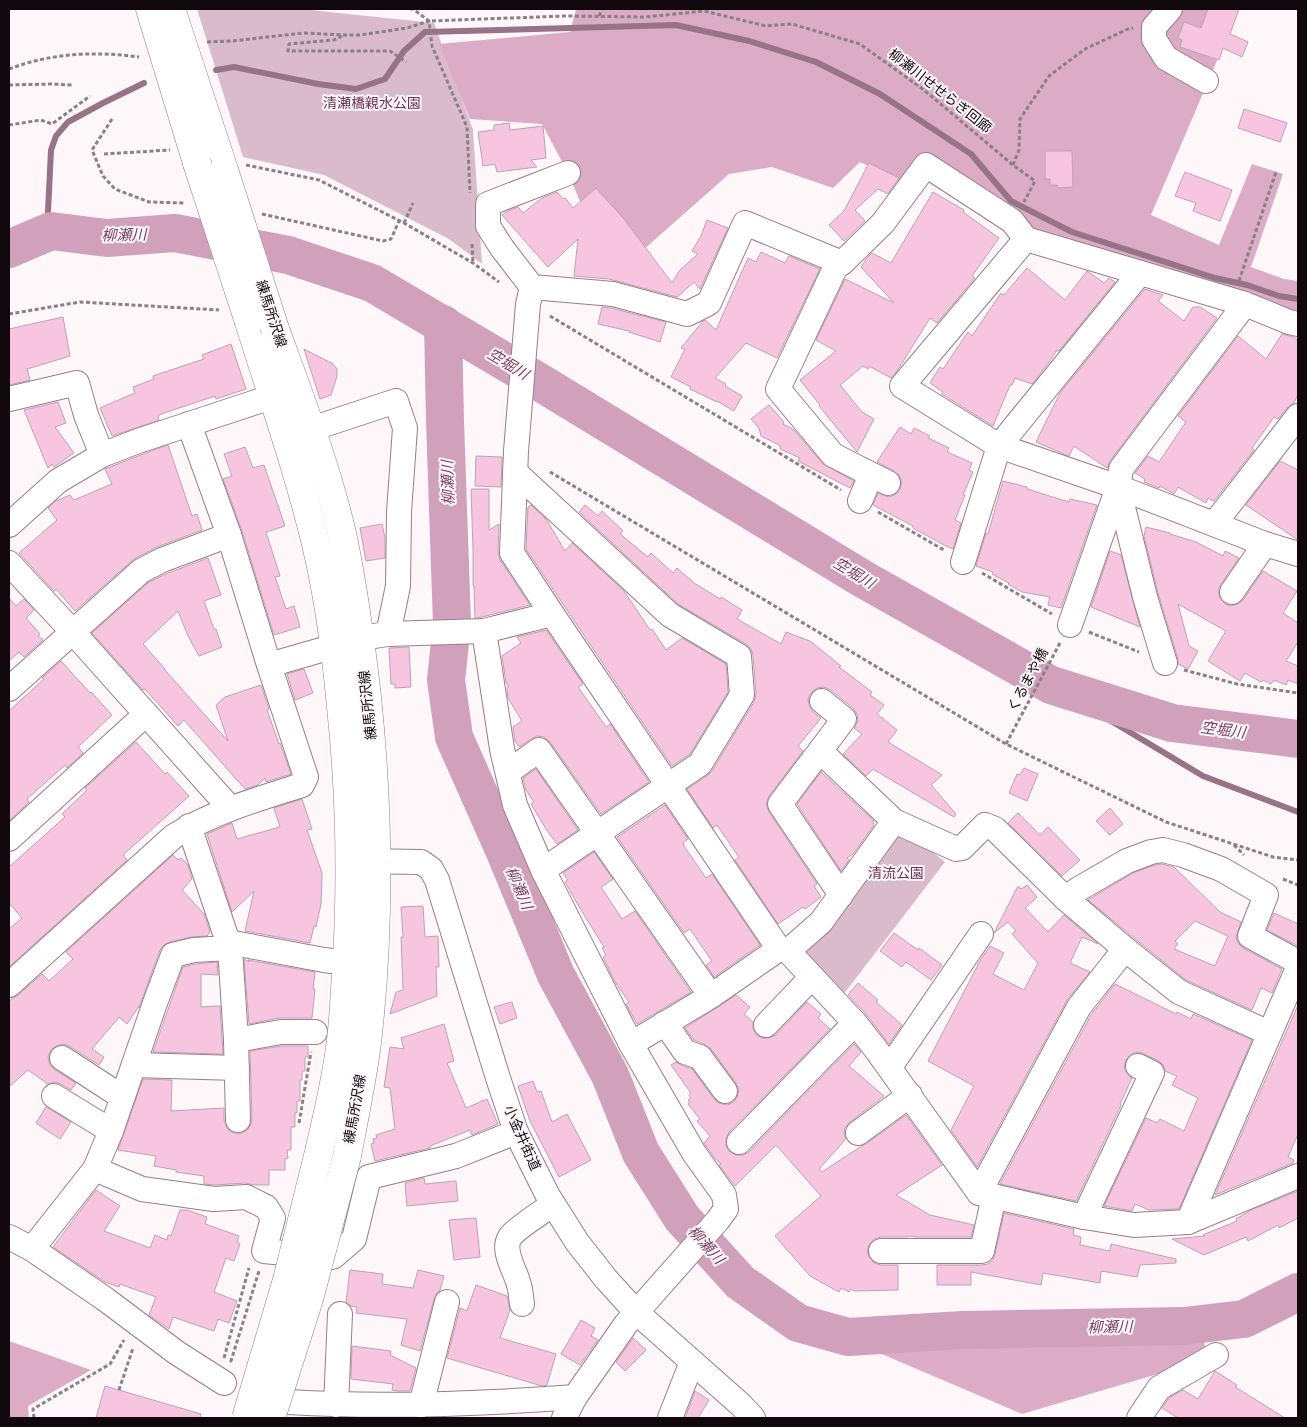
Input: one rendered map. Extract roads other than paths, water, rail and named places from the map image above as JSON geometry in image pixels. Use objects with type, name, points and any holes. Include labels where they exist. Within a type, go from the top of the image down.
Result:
[{"type":"main road","name":"練馬所沢線","points":[[150,9],[197,164],[237,316],[284,392],[299,433],[329,488],[352,583],[361,640],[372,742],[375,799],[363,861],[350,899],[341,1041],[332,1097],[287,1280],[246,1418]]},
{"type":"main road","name":"練馬所沢線","points":[[170,9],[232,167],[276,329],[284,392]]},
{"type":"main road","name":"練馬所沢線","points":[[280,1410],[347,1156],[367,1036],[373,975],[363,861],[348,782],[335,646],[326,592],[305,498],[299,433]]},
{"type":"street","points":[[1170,9],[1154,27],[1154,39],[1166,58],[1206,81]]},
{"type":"street","points":[[529,300],[613,294],[687,314],[709,303],[745,223],[842,263],[883,223],[926,165],[1012,221],[1026,239],[1245,304],[1298,324]]},
{"type":"street","points":[[568,173],[488,204],[488,226],[502,248],[529,300],[515,472],[512,553],[668,786],[784,950],[855,1023],[987,1194],[1084,1216],[1134,1224],[1188,1222],[1298,1176]]},
{"type":"street","points":[[1026,239],[902,386],[999,446],[1118,487],[1265,544],[1298,554]]},
{"type":"street","points":[[838,262],[778,389],[833,455],[880,479],[860,501]]},
{"type":"street","points":[[963,562],[999,446],[1140,273]]},
{"type":"street","points":[[1066,633],[1118,487],[1121,469],[1245,304]]},
{"type":"street","points":[[9,399],[77,383],[86,415],[102,455]]},
{"type":"street","points":[[9,525],[58,481],[102,455],[284,392]]},
{"type":"street","points":[[299,433],[396,401],[405,428],[399,512],[399,633]]},
{"type":"street","points":[[1214,524],[1298,416]]},
{"type":"street","points":[[9,985],[174,836],[189,826],[230,808],[302,785],[306,777],[269,666],[229,535],[189,424]]},
{"type":"street","points":[[515,472],[670,615],[739,656],[742,695],[700,764],[543,870]]},
{"type":"street","points":[[1118,487],[1145,597],[1165,663]]},
{"type":"street","points":[[9,688],[140,571],[162,560],[229,535]]},
{"type":"street","points":[[1232,592],[1265,544]]},
{"type":"street","points":[[9,563],[230,808]]},
{"type":"street","points":[[361,640],[374,636],[399,633],[477,631],[552,614]]},
{"type":"street","points":[[477,631],[516,805],[543,870],[631,1044],[694,1153],[724,1195],[726,1209],[626,1324],[575,1397],[564,1418]]},
{"type":"street","points":[[269,666],[335,646]]},
{"type":"street","points":[[822,701],[844,719],[780,804],[842,895]]},
{"type":"street","points":[[9,839],[146,714]]},
{"type":"street","points":[[508,772],[539,750],[711,996]]},
{"type":"street","points":[[820,751],[894,821],[956,849],[962,848],[985,825],[995,829],[1065,898],[1179,992],[1269,1034]]},
{"type":"street","points":[[631,1044],[784,950],[820,922],[842,895],[894,821]]},
{"type":"street","points":[[189,826],[229,945],[236,1040],[238,1120]]},
{"type":"street","points":[[1065,898],[1128,861],[1151,852],[1163,850],[1183,854],[1221,869],[1266,895],[1250,936],[1298,962]]},
{"type":"street","name":"小金井街道","points":[[363,861],[421,862],[431,869],[437,880],[516,1132],[554,1204],[577,1242],[606,1279],[636,1312],[741,1405],[753,1418]]},
{"type":"street","points":[[890,1067],[981,934]]},
{"type":"street","points":[[32,1249],[95,1169],[111,1131],[173,955],[229,945],[347,963]]},
{"type":"street","points":[[881,1251],[982,1251],[987,1194],[1079,1007],[1125,949]]},
{"type":"street","points":[[1188,1222],[1298,968]]},
{"type":"street","points":[[766,1025],[812,977]]},
{"type":"street","points":[[739,1142],[855,1023]]},
{"type":"street","points":[[665,1024],[685,1052],[700,1057],[725,1091]]},
{"type":"street","points":[[236,1040],[281,1032],[315,1032]]},
{"type":"street","points":[[62,1058],[122,1097]]},
{"type":"street","points":[[134,1065],[237,1068]]},
{"type":"street","points":[[1084,1216],[1152,1073],[1138,1066]]},
{"type":"street","points":[[858,1133],[910,1095]]},
{"type":"street","points":[[54,1096],[111,1131]]},
{"type":"street","points":[[333,1257],[354,1239],[369,1177],[456,1156],[516,1132]]},
{"type":"street","points":[[95,1169],[142,1189],[214,1199],[246,1197],[266,1207],[273,1218],[264,1251],[284,1253]]},
{"type":"street","points":[[522,1304],[519,1284],[507,1246],[510,1237],[521,1227],[554,1204]]},
{"type":"street","points":[[9,1237],[32,1249],[105,1299],[177,1353],[224,1374]]},
{"type":"street","points":[[421,1404],[448,1302]]},
{"type":"street","points":[[336,1405],[340,1314]]},
{"type":"street","points":[[1139,1418],[1159,1388],[1216,1354]]},
{"type":"street","points":[[670,1418],[692,1362]]},
{"type":"street","points":[[280,1410],[336,1405],[391,1406],[421,1404],[449,1411],[529,1400],[575,1397]]},
{"type":"waterway","points":[[216,70],[234,67],[318,84],[356,89],[385,79],[404,51],[425,32],[676,25],[749,41],[816,62],[880,94],[971,154],[1011,201],[1072,232],[1215,278],[1247,285],[1279,296],[1298,299]]},
{"type":"waterway","points":[[47,232],[51,150],[56,136],[68,122],[144,83]]},
{"type":"waterway","name":"空堀川","points":[[9,249],[51,231],[107,238],[175,233],[288,255],[372,283],[541,383],[863,579],[1051,685],[1172,723],[1298,739]]},
{"type":"waterway","name":"柳瀬川","points":[[443,324],[452,624],[446,680],[454,737],[505,852],[556,975],[610,1075],[641,1153],[682,1218],[740,1282],[798,1323],[848,1337],[963,1330],[1184,1326],[1244,1319],[1298,1292]]},
{"type":"waterway","points":[[1051,685],[1203,776],[1298,812]]},
{"type":"park label","name":"清瀬橋親水公園","points":[[372,103]]},
{"type":"park label","name":"清流公園","points":[[896,873]]}]
